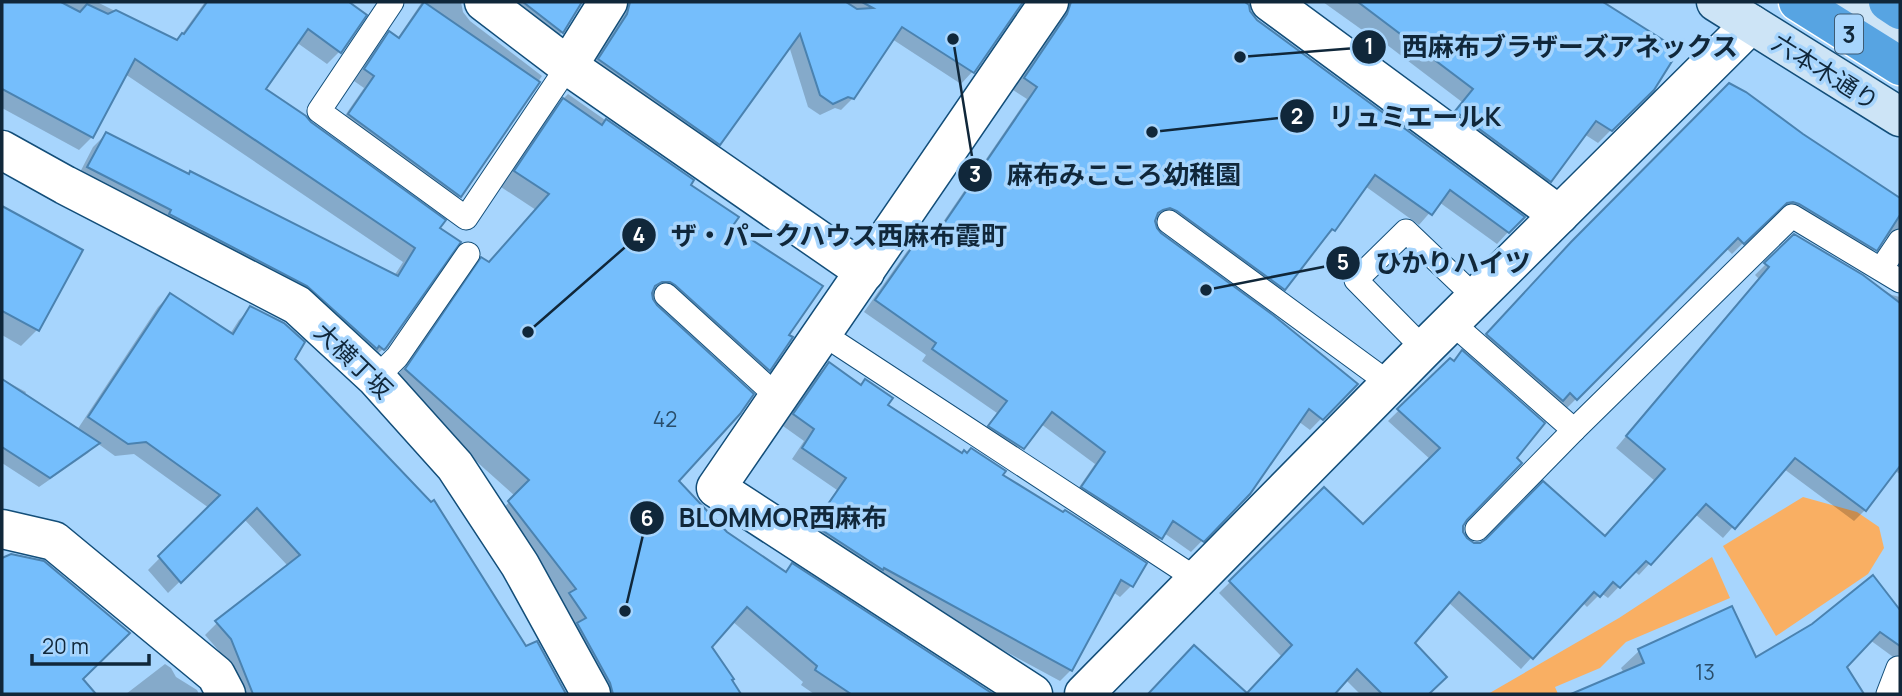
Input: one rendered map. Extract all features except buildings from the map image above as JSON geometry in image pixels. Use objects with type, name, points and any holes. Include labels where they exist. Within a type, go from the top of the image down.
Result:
[{"type":"highway","name":"3","points":[[1798,2],[1900,66]]},
{"type":"highway","name":"3","points":[[1888,2],[1900,10]]},
{"type":"main road","name":"六本木通り","points":[[1716,2],[1900,117]]},
{"type":"main road","points":[[1841,2],[1900,38]]},
{"type":"street","points":[[484,2],[568,66],[865,272]]},
{"type":"street","points":[[568,66],[608,2]]},
{"type":"street","points":[[1033,694],[716,488],[1049,2]]},
{"type":"street","points":[[1270,2],[1559,215]]},
{"type":"street","points":[[1084,694],[1424,349],[1751,24]]},
{"type":"street","name":"大横丁坂","points":[[2,150],[297,305],[376,378],[455,466],[520,565],[591,694]]},
{"type":"street","points":[[2,529],[54,541],[216,675],[226,694]]},
{"type":"lane","points":[[392,2],[318,111],[466,218],[568,66]]},
{"type":"lane","points":[[1477,530],[1574,430],[1793,216],[1891,275],[1900,241]]},
{"type":"lane","points":[[1169,222],[1390,384]]},
{"type":"lane","points":[[1424,349],[1356,280],[1406,231],[1463,310],[1574,430]]},
{"type":"lane","points":[[376,378],[397,357],[468,254]]},
{"type":"lane","points":[[666,295],[779,398]]},
{"type":"lane","points":[[823,334],[1198,580]]},
{"type":"lane","points":[[1888,694],[1898,668]]},
{"type":"shaded area","points":[[1803,497],[1857,512],[1879,527],[1884,548],[1868,574],[1776,636],[1723,546]]},
{"type":"shaded area","points":[[1712,557],[1730,598],[1626,642],[1600,668],[1555,687],[1558,694],[1488,694],[1619,618]]},
{"type":"place","name":"麻布みこころ幼稚園","points":[[953,39]]},
{"type":"place","name":"西麻布ブラザーズアネックス","points":[[1240,57]]},
{"type":"place","name":"リュミエールK","points":[[1152,132]]},
{"type":"place","name":"ひかりハイツ","points":[[1206,290]]},
{"type":"place","name":"ザ・パークハウス西麻布霞町","points":[[528,332]]},
{"type":"place","name":"BLOMMOR西麻布","points":[[625,611]]}]
